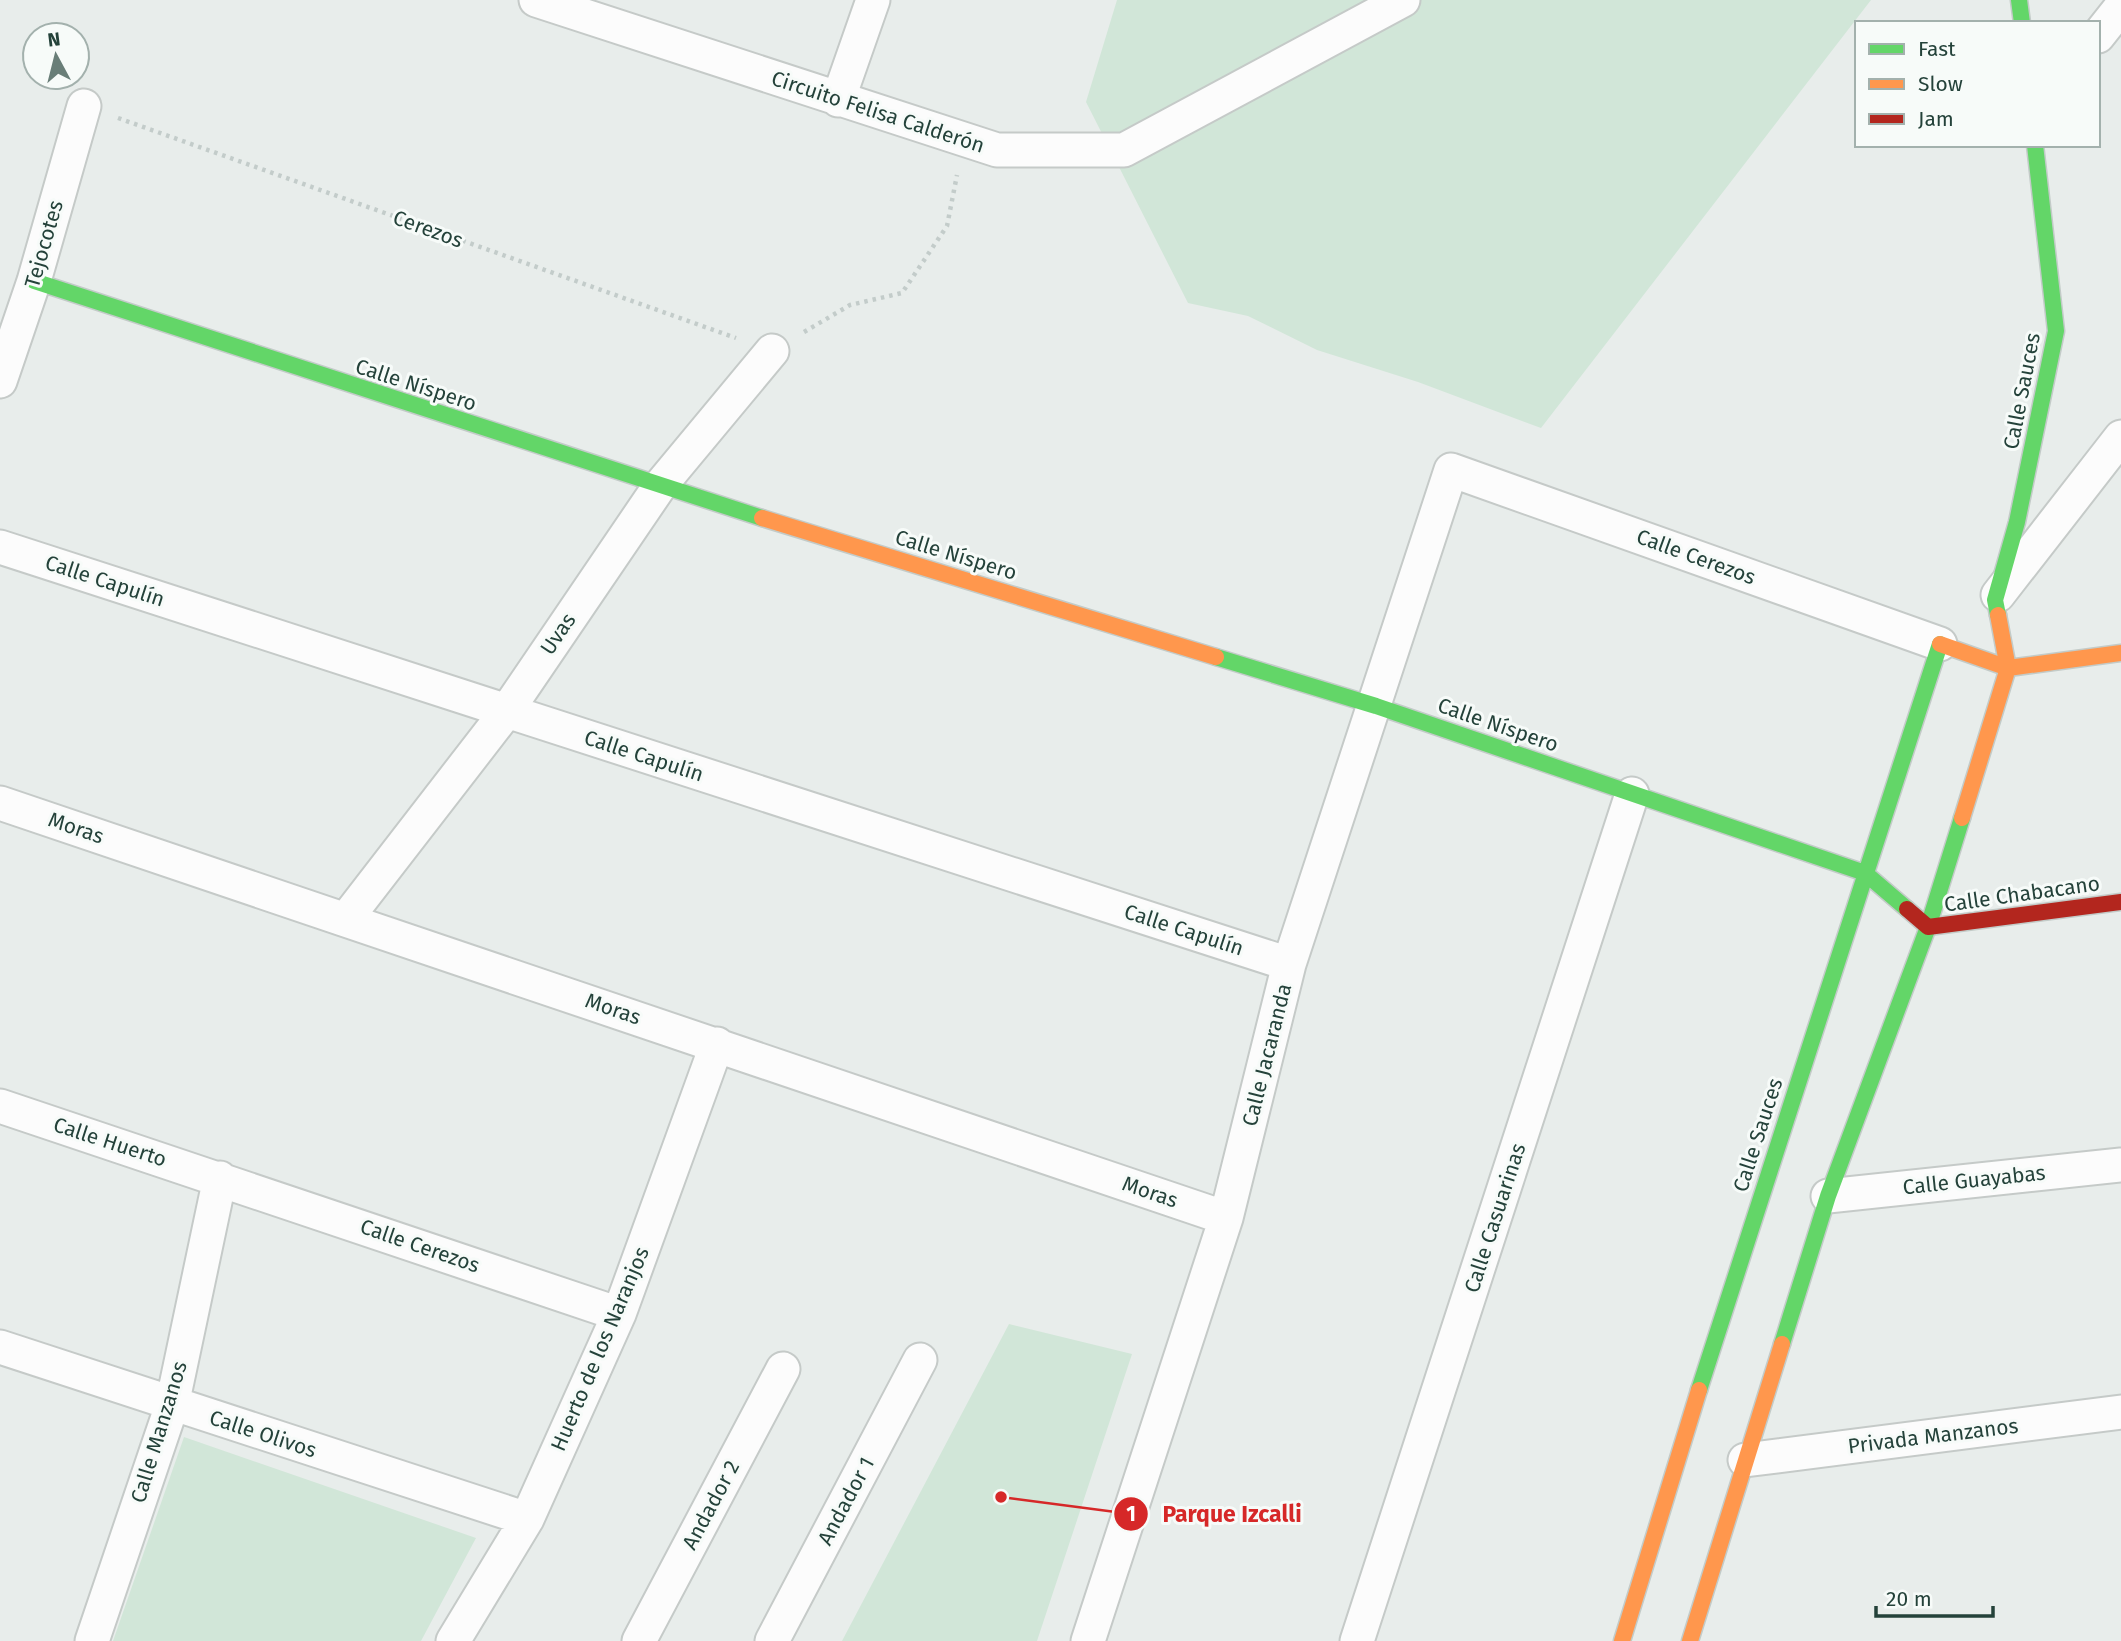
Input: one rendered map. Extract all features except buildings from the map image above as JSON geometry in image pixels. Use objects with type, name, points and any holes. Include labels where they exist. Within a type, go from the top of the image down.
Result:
[{"type":"street","name":"Circuito Felisa Calderón","points":[[536,0],[583,7],[838,100],[997,150],[1124,150],[1404,0]]},
{"type":"street","points":[[838,100],[873,0]]},
{"type":"street","points":[[2019,0],[2022,21]]},
{"type":"street","points":[[2100,33],[2121,7]]},
{"type":"street","name":"Tejocotes","points":[[0,381],[34,281],[84,106]]},
{"type":"street","name":"Calle Sauces","points":[[1986,607],[2018,522],[2056,331],[2035,147]]},
{"type":"street","name":"Calle Níspero","points":[[34,281],[659,486],[1376,706],[1865,873]]},
{"type":"street","name":"Uvas","points":[[346,919],[506,712],[659,486],[772,351]]},
{"type":"street","points":[[1690,1641],[1828,1196],[1928,928],[2008,668],[1986,607],[2121,437]]},
{"type":"street","name":"Calle Cerezos","points":[[1451,470],[1949,636]]},
{"type":"street","name":"Calle Jacaranda","points":[[1088,1641],[1226,1218],[1289,964],[1376,706],[1451,470]]},
{"type":"street","name":"Calle Capulín","points":[[0,547],[1289,964]]},
{"type":"street","points":[[1949,636],[2008,668],[2121,653]]},
{"type":"street","name":"Calle Sauces","points":[[1622,1641],[1678,1453],[1865,873],[1949,636]]},
{"type":"street","name":"Calle Casuarinas","points":[[1357,1641],[1632,794]]},
{"type":"street","name":"Moras","points":[[0,803],[1226,1218]]},
{"type":"street","points":[[1865,873],[1928,928]]},
{"type":"street","name":"Calle Chabacano","points":[[1928,928],[2121,902]]},
{"type":"street","name":"Huerto de los Naranjos","points":[[453,1641],[527,1519],[619,1314],[717,1044]]},
{"type":"street","name":"Calle Huerto","points":[[0,1106],[220,1178]]},
{"type":"street","name":"Calle Guayabas","points":[[1828,1196],[2121,1165]]},
{"type":"street","name":"Calle Cerezos","points":[[220,1178],[619,1314]]},
{"type":"street","name":"Calle Manzanos","points":[[92,1641],[172,1405],[220,1178]]},
{"type":"street","name":"Calle Olivos","points":[[0,1347],[527,1519]]},
{"type":"street","name":"Andador 1","points":[[772,1641],[920,1360]]},
{"type":"street","name":"Andador 2","points":[[639,1641],[783,1369]]},
{"type":"street","name":"Privada Manzanos","points":[[1745,1460],[2121,1412]]},
{"type":"path","name":"Cerezos","points":[[84,106],[772,351]]},
{"type":"path","points":[[772,351],[850,305],[902,293],[947,226],[965,141]]},
{"type":"green space","points":[[1117,0],[1871,0],[1541,428],[1418,382],[1317,350],[1248,316],[1188,303],[1086,102]]},
{"type":"green space","points":[[1009,1324],[1132,1354],[1037,1641],[842,1641]]},
{"type":"green space","points":[[184,1437],[476,1538],[421,1641],[113,1641]]},
{"type":"traffic: fast","points":[[2019,0],[2022,21]]},
{"type":"traffic: fast","points":[[1998,615],[1995,600],[2017,522],[2056,331],[2035,147]]},
{"type":"traffic: fast","points":[[34,281],[762,518]]},
{"type":"traffic: fast","points":[[1699,1390],[1940,644]]},
{"type":"traffic: fast","points":[[1216,657],[1376,706],[1865,873],[1907,909]]},
{"type":"traffic: fast","points":[[1782,1344],[1828,1196],[1928,927],[1962,818]]},
{"type":"traffic: slow","points":[[762,518],[1216,657]]},
{"type":"traffic: slow","points":[[1962,818],[2008,668],[1998,615]]},
{"type":"traffic: slow","points":[[1940,644],[2008,668],[2121,653]]},
{"type":"traffic: slow","points":[[1690,1641],[1782,1344]]},
{"type":"traffic: slow","points":[[1622,1641],[1699,1390]]},
{"type":"traffic: jam","points":[[1907,909],[1928,927],[2121,902]]},
{"type":"place","name":"Parque Izcalli","points":[[1001,1497]]}]
